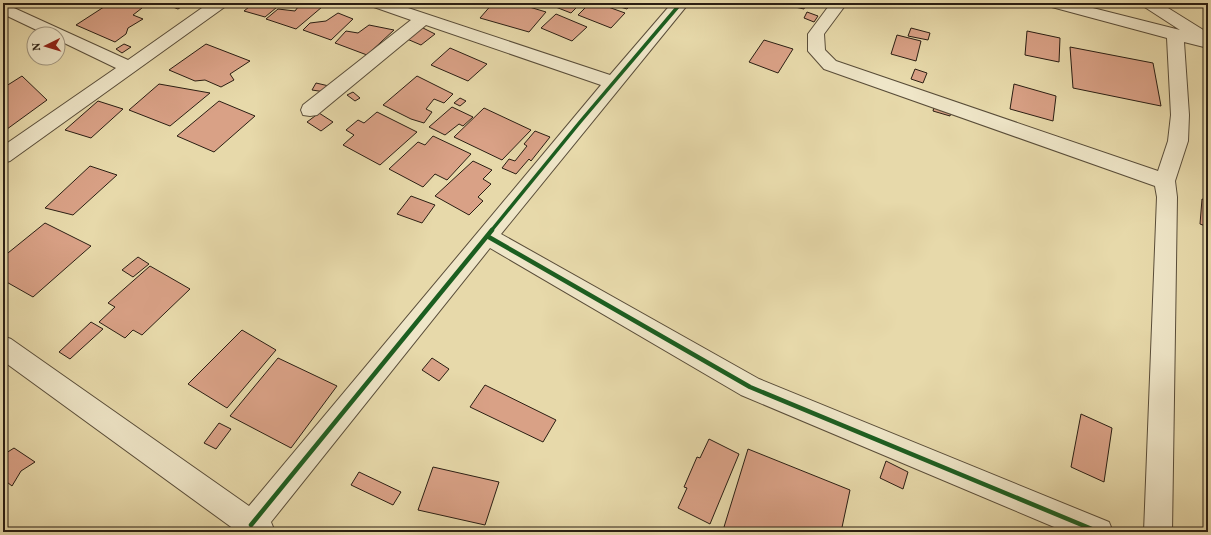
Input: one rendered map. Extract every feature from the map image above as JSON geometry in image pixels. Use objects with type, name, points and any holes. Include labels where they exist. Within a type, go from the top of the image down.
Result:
[{"type":"street","points":[[3,156],[220,3]]},
{"type":"street","points":[[377,3],[613,83]]},
{"type":"street","points":[[3,347],[256,528],[487,236],[681,3]]},
{"type":"street","points":[[839,3],[816,34],[816,51],[830,65],[1165,181]]},
{"type":"street","points":[[1054,3],[1208,42]]},
{"type":"street","points":[[1149,3],[1208,42]]},
{"type":"street","points":[[3,8],[129,67]]},
{"type":"street","points":[[310,110],[424,18]]},
{"type":"street","points":[[1158,532],[1167,196],[1165,181],[1178,141],[1180,115],[1176,35]]},
{"type":"street","points":[[487,236],[750,387],[1099,532]]},
{"type":"building","points":[[110,3],[130,3],[142,8],[133,15],[143,19],[128,28],[126,34],[115,42],[76,25]]},
{"type":"building","points":[[163,3],[187,3],[178,9]]},
{"type":"building","points":[[254,3],[282,3],[265,17],[244,11]]},
{"type":"building","points":[[301,3],[322,7],[296,29],[266,19],[278,9],[295,11]]},
{"type":"building","points":[[493,3],[516,3],[546,12],[529,32],[480,18]]},
{"type":"building","points":[[556,3],[581,3],[571,13],[553,6]]},
{"type":"building","points":[[590,3],[597,3],[625,13],[611,28],[578,15]]},
{"type":"building","points":[[607,3],[632,3],[627,9]]},
{"type":"building","points":[[777,3],[806,3],[804,9]]},
{"type":"building","points":[[807,12],[818,16],[814,22],[804,18]]},
{"type":"building","points":[[338,13],[353,19],[331,40],[303,30],[310,23],[326,21]]},
{"type":"building","points":[[556,14],[587,27],[572,41],[541,28]]},
{"type":"building","points":[[369,25],[394,30],[367,55],[335,43],[346,31],[358,33]]},
{"type":"building","points":[[421,27],[435,34],[421,45],[407,39]]},
{"type":"building","points":[[911,28],[930,33],[928,40],[908,36]]},
{"type":"building","points":[[1027,31],[1060,38],[1059,62],[1025,55]]},
{"type":"building","points":[[897,35],[921,41],[916,61],[891,54]]},
{"type":"building","points":[[764,40],[793,49],[778,73],[749,62]]},
{"type":"building","points":[[124,44],[131,47],[122,53],[116,49]]},
{"type":"building","points":[[206,44],[250,61],[230,74],[234,80],[221,87],[205,80],[195,81],[169,70]]},
{"type":"building","points":[[1070,47],[1153,63],[1161,106],[1073,88]]},
{"type":"building","points":[[450,48],[487,64],[468,81],[431,65]]},
{"type":"building","points":[[915,69],[927,73],[923,83],[911,79]]},
{"type":"building","points":[[22,76],[47,100],[3,132],[3,88]]},
{"type":"building","points":[[417,76],[453,94],[444,103],[434,99],[426,109],[432,112],[424,123],[411,119],[383,105]]},
{"type":"building","points":[[316,83],[329,86],[325,92],[312,90]]},
{"type":"building","points":[[159,84],[210,93],[170,126],[129,110]]},
{"type":"building","points":[[1014,84],[1056,96],[1053,121],[1010,109]]},
{"type":"building","points":[[353,92],[360,98],[355,101],[347,95]]},
{"type":"building","points":[[460,98],[466,101],[460,106],[454,103]]},
{"type":"building","points":[[98,101],[123,109],[91,138],[65,130]]},
{"type":"building","points":[[219,101],[255,116],[214,152],[177,136]]},
{"type":"building","points":[[452,107],[473,117],[463,126],[459,124],[445,135],[429,127]]},
{"type":"building","points":[[934,107],[951,112],[950,116],[933,111]]},
{"type":"building","points":[[484,108],[531,130],[502,160],[454,137]]},
{"type":"building","points":[[377,112],[417,132],[380,165],[343,145],[354,135],[346,130],[358,120],[364,123]]},
{"type":"building","points":[[319,113],[333,122],[321,131],[307,122]]},
{"type":"building","points":[[535,131],[550,137],[531,161],[529,159],[516,174],[502,168],[509,159],[515,161],[527,146],[524,144]]},
{"type":"building","points":[[433,136],[471,154],[447,180],[435,174],[423,187],[389,169],[418,142],[425,145]]},
{"type":"building","points":[[473,161],[492,170],[483,179],[491,184],[478,197],[483,201],[469,215],[435,196]]},
{"type":"building","points":[[90,166],[117,175],[73,215],[45,208]]},
{"type":"building","points":[[411,196],[435,205],[422,223],[397,214]]},
{"type":"building","points":[[1202,199],[1208,201],[1208,227],[1200,224]]},
{"type":"building","points":[[45,223],[91,246],[33,297],[3,280],[3,257]]},
{"type":"building","points":[[138,257],[149,264],[133,277],[122,270]]},
{"type":"building","points":[[150,266],[190,289],[142,335],[133,330],[125,338],[99,322],[115,307],[108,303]]},
{"type":"building","points":[[91,322],[103,329],[70,359],[59,352]]},
{"type":"building","points":[[242,330],[276,350],[227,408],[188,384]]},
{"type":"building","points":[[278,358],[337,386],[291,448],[230,416]]},
{"type":"building","points":[[432,358],[449,369],[439,381],[422,370]]},
{"type":"building","points":[[485,385],[556,420],[543,442],[470,407]]},
{"type":"building","points":[[1081,414],[1112,428],[1104,482],[1071,467]]},
{"type":"building","points":[[219,423],[231,429],[216,449],[204,443]]},
{"type":"building","points":[[709,439],[739,454],[710,524],[678,508],[687,488],[684,487],[697,457],[700,458]]},
{"type":"building","points":[[14,448],[35,462],[21,471],[12,486],[3,479],[3,455]]},
{"type":"building","points":[[748,449],[850,490],[841,532],[771,532],[763,529],[762,532],[736,532],[724,527]]},
{"type":"building","points":[[886,461],[908,472],[903,489],[880,478]]},
{"type":"building","points":[[433,467],[499,482],[485,525],[418,510]]},
{"type":"building","points":[[359,472],[401,492],[393,505],[351,485]]},
{"type":"cycle path","points":[[251,525],[580,122],[681,3]]},
{"type":"cycle path","points":[[487,236],[750,387],[1099,532]]}]
